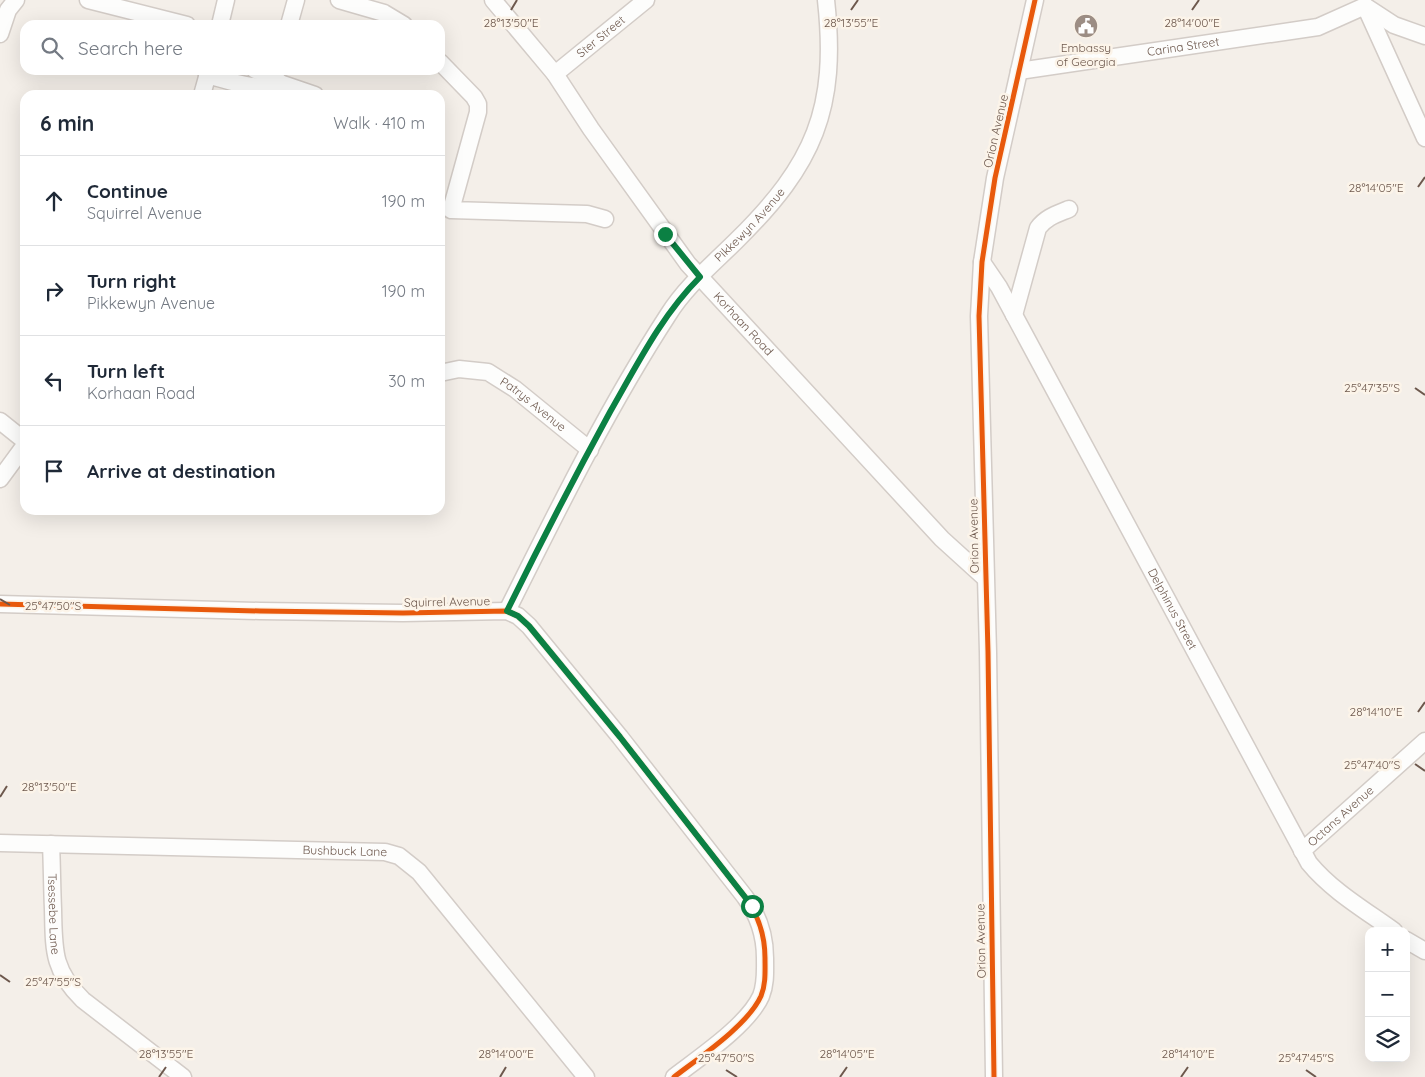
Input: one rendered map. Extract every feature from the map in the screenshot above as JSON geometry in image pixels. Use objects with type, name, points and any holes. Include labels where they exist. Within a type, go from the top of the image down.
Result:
[{"type":"street","points":[[0,34],[8,10],[16,0]]},
{"type":"street","points":[[88,0],[167,20]]},
{"type":"street","points":[[221,20],[226,0]]},
{"type":"street","points":[[290,20],[296,0]]},
{"type":"street","points":[[339,0],[384,13],[396,20]]},
{"type":"street","name":"Korhaan Road","points":[[493,0],[555,74],[665,234],[700,277],[942,539],[985,578]]},
{"type":"street","name":"Ster Street","points":[[555,74],[646,0]]},
{"type":"street","name":"Pikkewyn Avenue","points":[[507,611],[590,450],[663,322],[681,296],[752,226],[779,195],[792,178],[812,140],[821,117],[829,74],[826,0]]},
{"type":"street","name":"Orion Avenue","points":[[994,1077],[988,652],[979,316],[982,262],[995,178],[1035,0]]},
{"type":"street","points":[[1364,3],[1394,25],[1425,36]]},
{"type":"street","points":[[1364,3],[1425,138]]},
{"type":"street","name":"Carina Street","points":[[1019,71],[1318,27],[1364,3]]},
{"type":"street","points":[[445,67],[474,97],[478,104],[476,119],[445,210],[587,214],[605,219]]},
{"type":"street","points":[[203,90],[207,75]]},
{"type":"street","points":[[214,75],[240,83],[274,82]]},
{"type":"street","points":[[263,75],[274,82],[299,90]]},
{"type":"street","points":[[1014,315],[1038,228],[1043,221],[1069,209]]},
{"type":"street","name":"Delphinus Street","points":[[982,262],[1014,315],[1302,851],[1318,874],[1389,927]]},
{"type":"street","name":"Patrys Avenue","points":[[445,372],[459,369],[488,372],[515,389],[590,450]]},
{"type":"street","points":[[0,422],[20,439]]},
{"type":"street","points":[[0,479],[20,450]]},
{"type":"street","name":"Squirrel Avenue","points":[[0,604],[403,613],[507,611],[518,616],[529,626],[620,737],[752,906],[761,926],[765,946],[765,983],[761,996],[753,1010],[730,1032],[674,1077]]},
{"type":"street","name":"Octans Avenue","points":[[1302,851],[1425,742]]},
{"type":"street","name":"Bushbuck Lane","points":[[0,843],[379,851],[399,856],[418,872],[586,1077]]},
{"type":"street","name":"Tsessebe Lane","points":[[51,844],[52,937],[57,962],[65,979],[73,991],[83,1000],[183,1077]]},
{"type":"street","points":[[1410,942],[1425,951]]},
{"type":"cycle path","points":[[994,1077],[988,652],[979,316],[982,262],[995,178],[1035,0]]},
{"type":"cycle path","points":[[0,604],[403,613],[507,611],[518,616],[529,626],[620,737],[745,897],[754,911],[760,926],[764,941],[765,973],[763,991],[755,1007],[735,1029],[674,1077]]},
{"type":"place","name":"Embassy of Georgia","points":[[1086,26]]},
{"type":"route","points":[[665,234],[700,277],[674,304],[648,346],[590,450],[507,611],[524,620],[529,626],[620,737],[752,906]]}]
